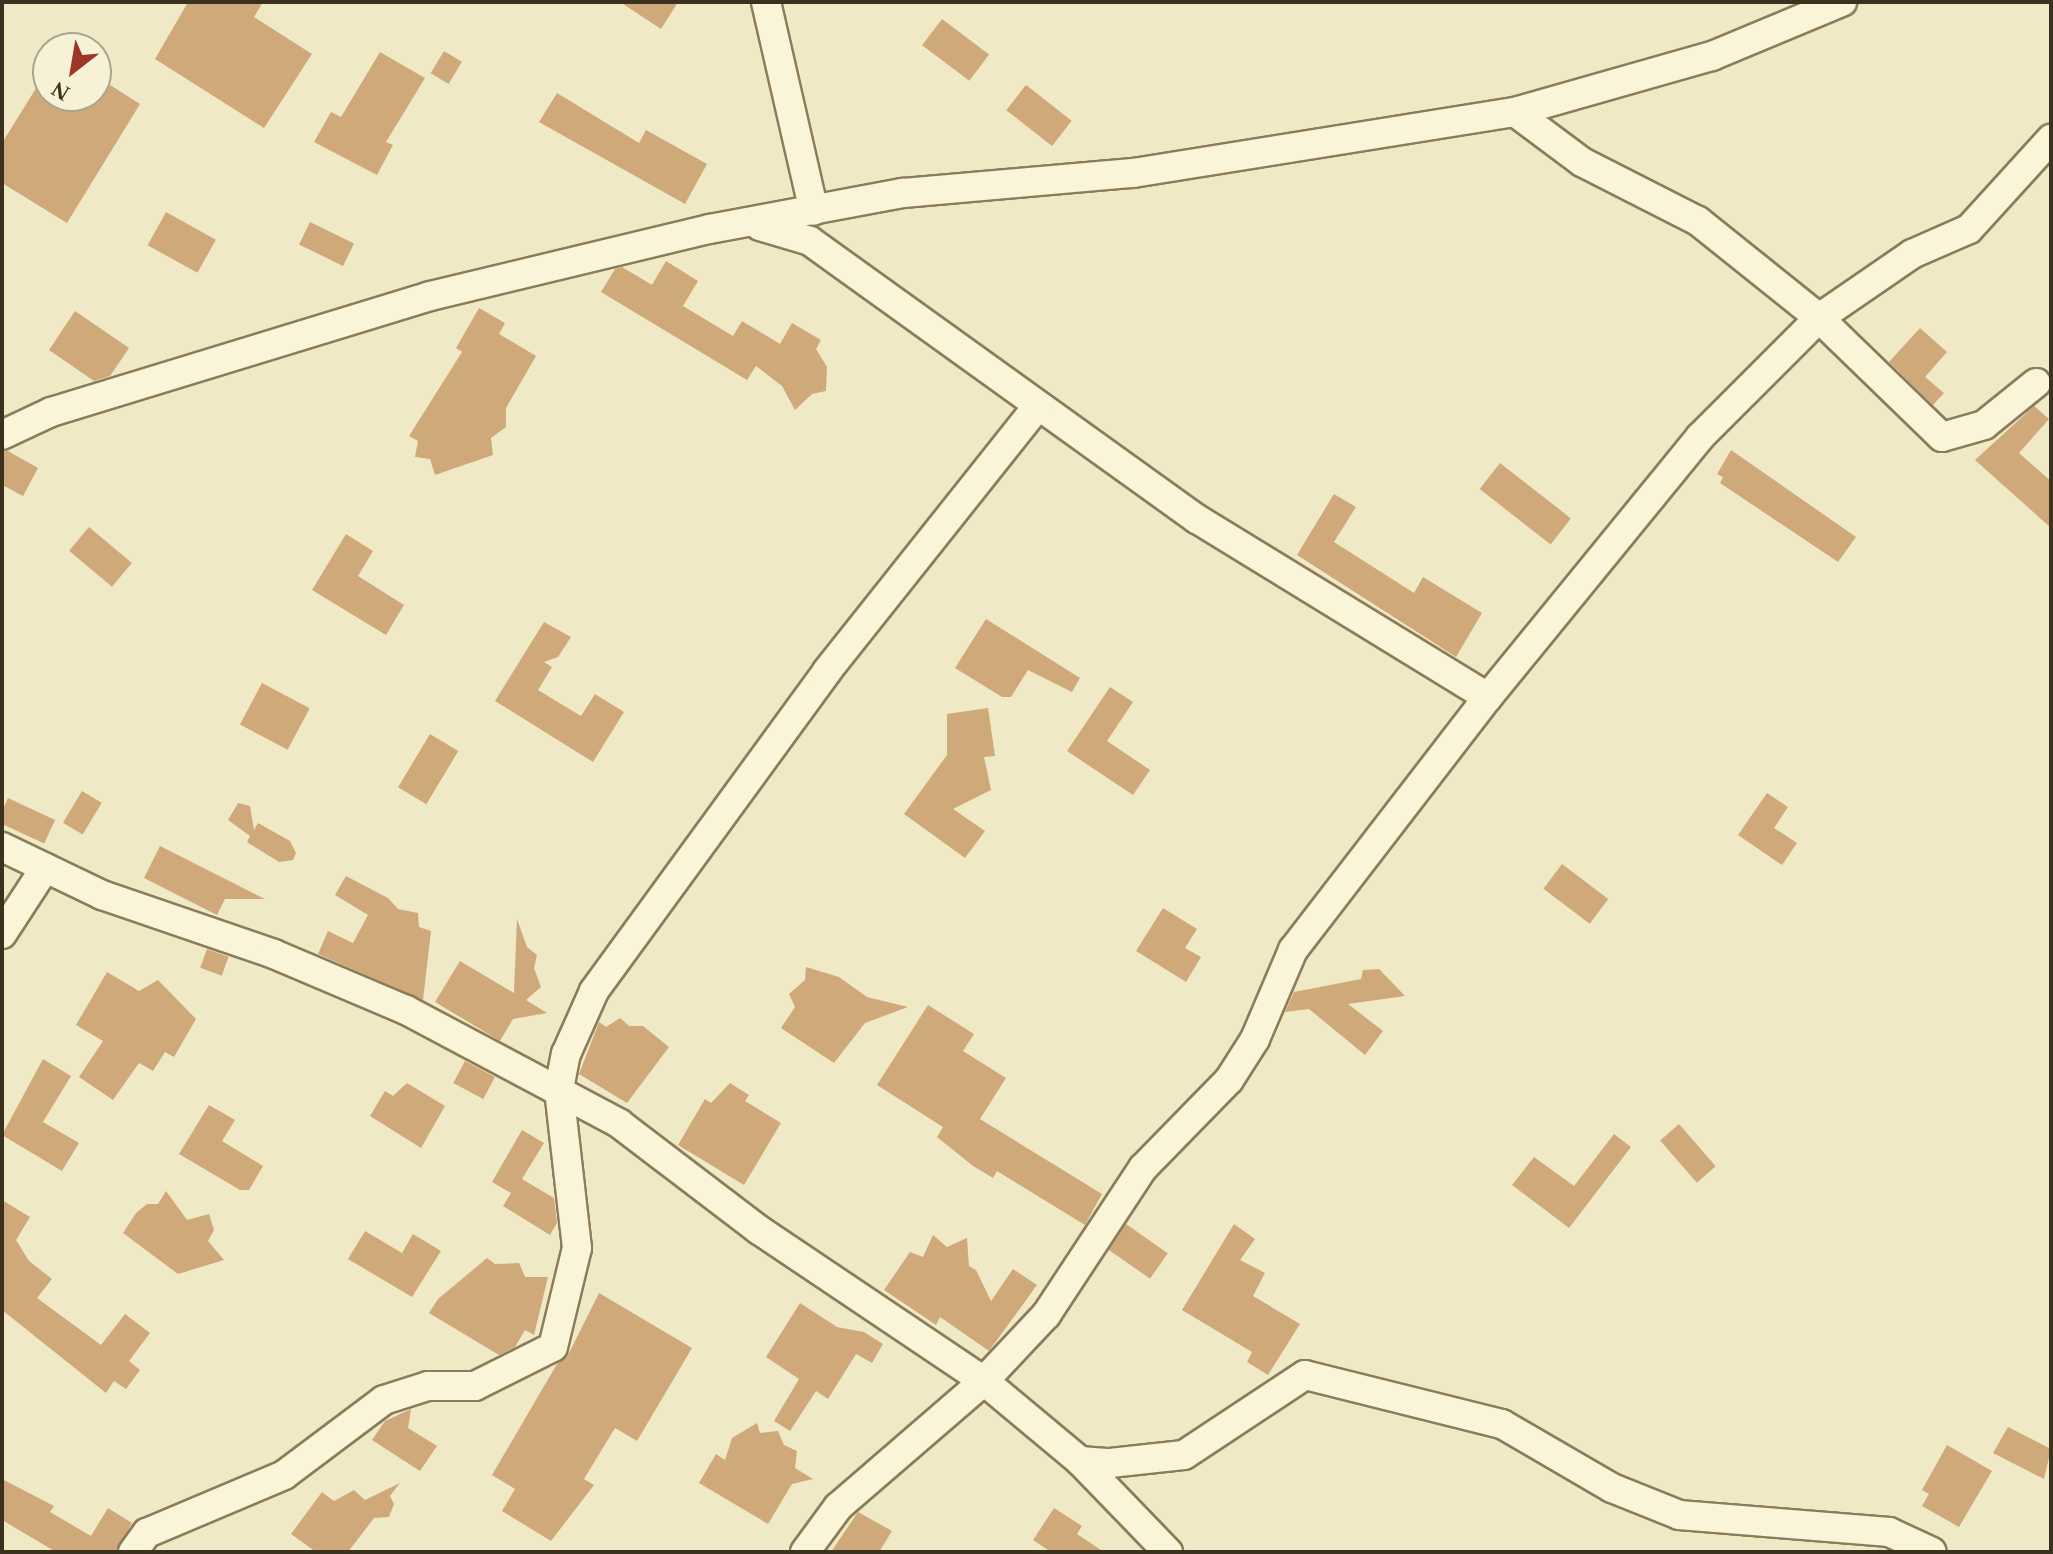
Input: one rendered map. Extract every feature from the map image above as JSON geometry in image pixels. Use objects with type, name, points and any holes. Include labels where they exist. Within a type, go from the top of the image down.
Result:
[{"type":"street","points":[[766,2],[814,211]]},
{"type":"street","points":[[2,435],[51,412],[430,296],[710,229],[752,224],[903,193],[1133,173],[1515,112],[1712,56],[1842,2]]},
{"type":"street","points":[[1515,112],[1582,162],[1698,221],[1819,318],[1942,437],[1984,425],[2036,383]]},
{"type":"street","points":[[805,1552],[838,1507],[984,1381],[1046,1315],[1143,1168],[1229,1080],[1255,1039],[1293,950],[1488,697],[1700,437],[1819,318],[1912,254],[1969,229],[2051,139]]},
{"type":"street","points":[[752,224],[810,241],[1036,408],[1197,519],[1488,697]]},
{"type":"street","points":[[133,1552],[147,1533],[284,1475],[384,1400],[428,1386],[475,1386],[553,1347],[577,1248],[559,1089],[566,1054],[594,991],[827,671],[1036,408]]},
{"type":"street","points":[[2,847],[102,895],[274,954],[406,1010],[620,1124],[759,1230],[984,1381],[1080,1461],[1168,1552]]},
{"type":"street","points":[[2,934],[45,868]]},
{"type":"street","points":[[1080,1461],[1110,1463],[1184,1455],[1305,1375],[1502,1424],[1612,1488],[1679,1515],[1889,1532],[1932,1552]]},
{"type":"building","points":[[188,2],[263,2],[254,17],[312,54],[264,128],[155,59]]},
{"type":"building","points":[[620,2],[678,2],[661,29]]},
{"type":"building","points":[[942,19],[989,55],[969,81],[922,45]]},
{"type":"building","points":[[444,51],[462,62],[449,84],[431,73]]},
{"type":"building","points":[[380,52],[425,78],[386,142],[393,145],[377,175],[314,142],[331,112],[341,117]]},
{"type":"building","points":[[1026,85],[1072,121],[1052,146],[1006,110]]},
{"type":"building","points":[[112,86],[140,104],[67,223],[2,183],[2,143],[32,95],[32,112],[112,112]]},
{"type":"building","points":[[557,93],[639,143],[646,130],[707,164],[685,204],[539,122]]},
{"type":"building","points":[[166,212],[216,240],[197,273],[148,245]]},
{"type":"building","points":[[310,222],[354,243],[343,266],[299,244]]},
{"type":"building","points":[[666,261],[698,281],[683,306],[733,336],[742,321],[780,344],[792,323],[821,340],[816,349],[827,367],[826,391],[812,394],[795,410],[782,386],[756,366],[747,380],[601,292],[615,269],[622,267],[652,285]]},
{"type":"building","points":[[479,308],[505,323],[499,334],[536,356],[506,408],[506,427],[491,438],[493,455],[435,475],[430,459],[415,457],[418,441],[409,436],[462,352],[456,348]]},
{"type":"building","points":[[75,311],[129,348],[110,376],[94,381],[49,350]]},
{"type":"building","points":[[1920,328],[1947,352],[1925,377],[1944,393],[1933,405],[1889,362]]},
{"type":"building","points":[[2034,406],[2049,419],[2019,453],[2051,481],[2051,528],[1975,460]]},
{"type":"building","points":[[1731,450],[1856,537],[1838,562],[1720,483],[1723,477],[1717,474]]},
{"type":"building","points":[[8,451],[38,468],[23,496],[2,485],[2,452]]},
{"type":"building","points":[[1500,463],[1571,518],[1551,544],[1480,489]]},
{"type":"building","points":[[1334,494],[1356,507],[1334,542],[1414,593],[1423,577],[1482,613],[1456,657],[1297,555]]},
{"type":"building","points":[[89,527],[132,563],[112,587],[69,551]]},
{"type":"building","points":[[346,534],[373,551],[358,576],[404,605],[386,635],[312,590]]},
{"type":"building","points":[[986,619],[1080,678],[1072,692],[1028,670],[1011,697],[1002,697],[955,668]]},
{"type":"building","points":[[544,622],[571,637],[558,657],[544,662],[552,667],[538,690],[581,716],[595,694],[624,712],[593,762],[495,701]]},
{"type":"building","points":[[262,683],[310,708],[288,750],[240,724]]},
{"type":"building","points":[[1110,687],[1133,702],[1107,741],[1150,770],[1133,795],[1067,751]]},
{"type":"building","points":[[988,708],[995,756],[984,757],[991,790],[953,809],[985,831],[965,858],[904,814],[947,755],[947,714]]},
{"type":"building","points":[[430,734],[458,751],[426,804],[398,787]]},
{"type":"building","points":[[82,791],[102,803],[83,835],[63,823]]},
{"type":"building","points":[[1767,793],[1788,807],[1774,828],[1797,843],[1782,865],[1738,835]]},
{"type":"building","points":[[8,798],[55,820],[44,844],[2,824],[2,811]]},
{"type":"building","points":[[238,803],[250,806],[254,830],[258,823],[290,841],[296,853],[293,860],[279,862],[247,842],[250,836],[228,820]]},
{"type":"building","points":[[160,846],[265,899],[225,899],[217,915],[144,878]]},
{"type":"building","points":[[1562,864],[1608,899],[1590,924],[1543,889]]},
{"type":"building","points":[[346,876],[388,898],[398,909],[418,913],[419,927],[431,931],[423,1000],[318,954],[328,931],[353,943],[368,915],[335,895]]},
{"type":"building","points":[[1163,908],[1197,929],[1185,948],[1201,957],[1186,982],[1136,951]]},
{"type":"building","points":[[517,919],[527,947],[537,955],[534,968],[541,987],[526,1000],[547,1013],[513,1019],[500,1041],[435,1002],[460,961],[514,993]]},
{"type":"building","points":[[207,949],[229,957],[222,976],[200,968]]},
{"type":"building","points":[[806,967],[839,977],[867,997],[908,1007],[865,1023],[834,1063],[781,1028],[795,1007],[789,994],[805,980]]},
{"type":"building","points":[[1379,969],[1405,996],[1348,1004],[1383,1031],[1365,1055],[1309,1009],[1285,1012],[1294,992],[1361,979],[1363,970]]},
{"type":"building","points":[[107,972],[139,991],[158,980],[196,1019],[174,1057],[165,1052],[153,1071],[139,1063],[113,1100],[79,1077],[103,1041],[76,1025]]},
{"type":"building","points":[[928,1005],[974,1034],[963,1051],[1006,1078],[980,1119],[1102,1194],[1085,1225],[997,1171],[993,1178],[973,1166],[937,1137],[943,1127],[877,1085]]},
{"type":"building","points":[[620,1018],[629,1026],[643,1026],[669,1047],[627,1103],[579,1074],[599,1022],[606,1027]]},
{"type":"building","points":[[43,1059],[71,1076],[43,1122],[79,1143],[62,1171],[2,1135]]},
{"type":"building","points":[[465,1061],[495,1077],[483,1099],[453,1083]]},
{"type":"building","points":[[407,1083],[445,1106],[421,1148],[370,1116],[385,1091],[393,1096]]},
{"type":"building","points":[[730,1083],[749,1095],[745,1101],[781,1123],[744,1185],[678,1145],[705,1099],[711,1103]]},
{"type":"building","points":[[209,1105],[235,1120],[222,1141],[263,1166],[249,1190],[240,1190],[179,1154]]},
{"type":"building","points":[[1679,1124],[1716,1166],[1697,1183],[1660,1140]]},
{"type":"building","points":[[522,1130],[544,1143],[522,1179],[554,1198],[557,1223],[550,1235],[503,1206],[511,1193],[492,1182]]},
{"type":"building","points":[[1614,1134],[1631,1147],[1569,1228],[1512,1185],[1534,1157],[1574,1186]]},
{"type":"building","points":[[166,1191],[187,1220],[209,1214],[214,1230],[208,1241],[224,1260],[178,1274],[123,1233],[136,1213],[147,1204],[158,1204]]},
{"type":"building","points":[[2,1200],[30,1217],[16,1240],[29,1261],[52,1279],[37,1298],[101,1345],[125,1314],[150,1333],[129,1361],[140,1370],[126,1389],[114,1381],[106,1393],[2,1310]]},
{"type":"building","points":[[1126,1224],[1168,1253],[1150,1279],[1108,1249]]},
{"type":"building","points":[[1234,1224],[1255,1239],[1240,1260],[1265,1273],[1253,1296],[1300,1324],[1268,1375],[1247,1362],[1252,1352],[1182,1310]]},
{"type":"building","points":[[365,1231],[402,1253],[413,1234],[441,1251],[412,1297],[348,1259]]},
{"type":"building","points":[[933,1235],[947,1247],[967,1238],[969,1266],[976,1270],[991,1301],[1013,1269],[1037,1285],[989,1351],[940,1317],[936,1325],[884,1290],[910,1252],[923,1257]]},
{"type":"building","points":[[487,1258],[495,1264],[519,1263],[525,1277],[548,1277],[534,1335],[525,1330],[515,1347],[499,1355],[429,1313],[438,1299]]},
{"type":"building","points":[[599,1293],[692,1348],[637,1441],[615,1428],[584,1479],[594,1485],[551,1541],[502,1511],[515,1489],[492,1475],[557,1364],[567,1357]]},
{"type":"building","points":[[800,1303],[837,1327],[864,1332],[883,1344],[872,1363],[856,1354],[828,1399],[816,1391],[790,1431],[774,1421],[799,1379],[766,1357]]},
{"type":"building","points":[[411,1409],[408,1428],[437,1446],[420,1471],[372,1440],[385,1421]]},
{"type":"building","points":[[757,1423],[760,1433],[778,1431],[784,1445],[797,1451],[795,1468],[813,1479],[792,1484],[768,1524],[699,1483],[716,1454],[725,1460],[732,1438]]},
{"type":"building","points":[[2008,1427],[2051,1449],[2044,1479],[1993,1453]]},
{"type":"building","points":[[1947,1445],[1992,1471],[1959,1527],[1922,1506],[1929,1494],[1922,1490]]},
{"type":"building","points":[[2,1479],[54,1506],[50,1512],[91,1536],[108,1508],[132,1523],[116,1552],[56,1552],[2,1520]]},
{"type":"building","points":[[400,1483],[390,1496],[394,1504],[389,1517],[374,1518],[348,1552],[316,1552],[291,1534],[322,1492],[334,1501],[354,1490],[365,1500]]},
{"type":"building","points":[[1054,1508],[1082,1526],[1077,1534],[1104,1552],[1051,1552],[1033,1540]]},
{"type":"building","points":[[858,1512],[892,1531],[879,1552],[831,1552]]}]
